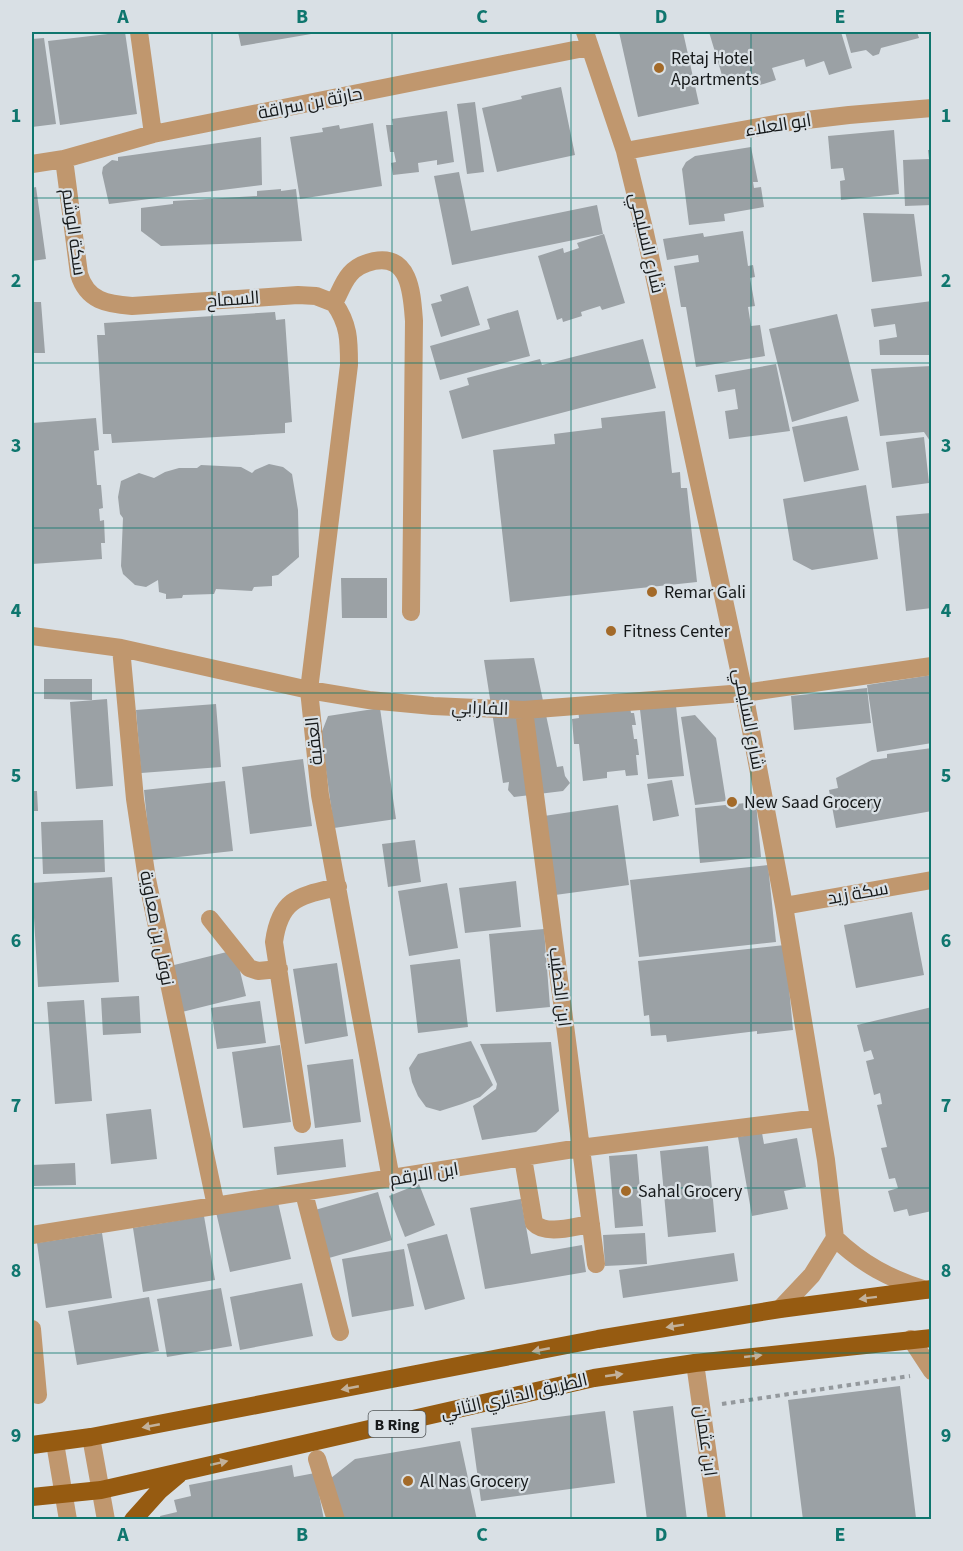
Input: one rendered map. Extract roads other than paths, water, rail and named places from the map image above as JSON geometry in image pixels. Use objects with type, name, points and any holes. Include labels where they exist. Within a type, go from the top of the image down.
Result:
[{"type":"main road","name":"الطريق الدائري الثاني","points":[[32,1445],[92,1437],[598,1339],[780,1309],[928,1290]]},
{"type":"main road","name":"الطريق الدائري الثاني","points":[[32,1497],[101,1490],[594,1378],[695,1363],[932,1338]]},
{"type":"main road","points":[[134,1520],[160,1490],[180,1472]]},
{"type":"street","points":[[139,32],[153,134]]},
{"type":"street","name":"حارثة بن سراقة","points":[[32,164],[64,159],[153,134],[587,39]]},
{"type":"street","name":"شارع السليمي","points":[[587,39],[625,151],[648,245],[744,693],[784,906],[826,1160],[835,1238]]},
{"type":"street","name":"ابو العلاء","points":[[625,151],[781,123],[932,108]]},
{"type":"street","name":"سكة الوشم","points":[[64,159],[82,285],[94,297],[109,304],[132,306]]},
{"type":"street","points":[[334,303],[350,274],[363,264],[380,260],[394,264],[405,273],[412,292],[414,321],[411,612]]},
{"type":"street","name":"السماح","points":[[132,306],[298,295],[316,296],[334,303]]},
{"type":"street","name":"العقبة","points":[[334,303],[344,317],[349,339],[349,365],[309,690],[320,795],[391,1179]]},
{"type":"street","name":"الفارابي","points":[[32,636],[121,648],[309,690],[369,700],[433,706],[524,710],[744,693],[932,666]]},
{"type":"street","name":"نوفل بن معاوية","points":[[121,648],[135,799],[147,879],[216,1206]]},
{"type":"street","name":"ابن الخطيب","points":[[524,710],[596,1264]]},
{"type":"street","name":"سكة زيد","points":[[784,906],[932,880]]},
{"type":"street","points":[[302,1124],[274,942],[276,924],[285,907],[293,900],[338,887]]},
{"type":"street","points":[[210,919],[249,968],[258,971],[279,969]]},
{"type":"street","name":"ابن الارقم","points":[[32,1234],[580,1148],[818,1118]]},
{"type":"street","points":[[523,1158],[534,1223],[538,1228],[548,1230],[591,1224]]},
{"type":"street","points":[[304,1193],[340,1332]]},
{"type":"street","points":[[780,1309],[812,1275],[835,1238],[853,1255],[875,1270],[900,1282],[928,1290]]},
{"type":"street","points":[[32,1329],[38,1395]]},
{"type":"street","points":[[911,1339],[926,1373]]},
{"type":"street","name":"ابن عثمان","points":[[695,1363],[717,1520]]},
{"type":"street","points":[[92,1437],[106,1520]]},
{"type":"street","points":[[55,1443],[68,1520]]},
{"type":"street","points":[[317,1459],[336,1520]]},
{"type":"place","name":"Retaj Hotel Apartments","points":[[659,68]]},
{"type":"place","name":"Remar Gali","points":[[652,592]]},
{"type":"place","name":"Fitness Center","points":[[611,631]]},
{"type":"place","name":"New Saad Grocery","points":[[732,802]]},
{"type":"place","name":"Sahal Grocery","points":[[626,1191]]},
{"type":"place","name":"Al Nas Grocery","points":[[408,1481]]}]
